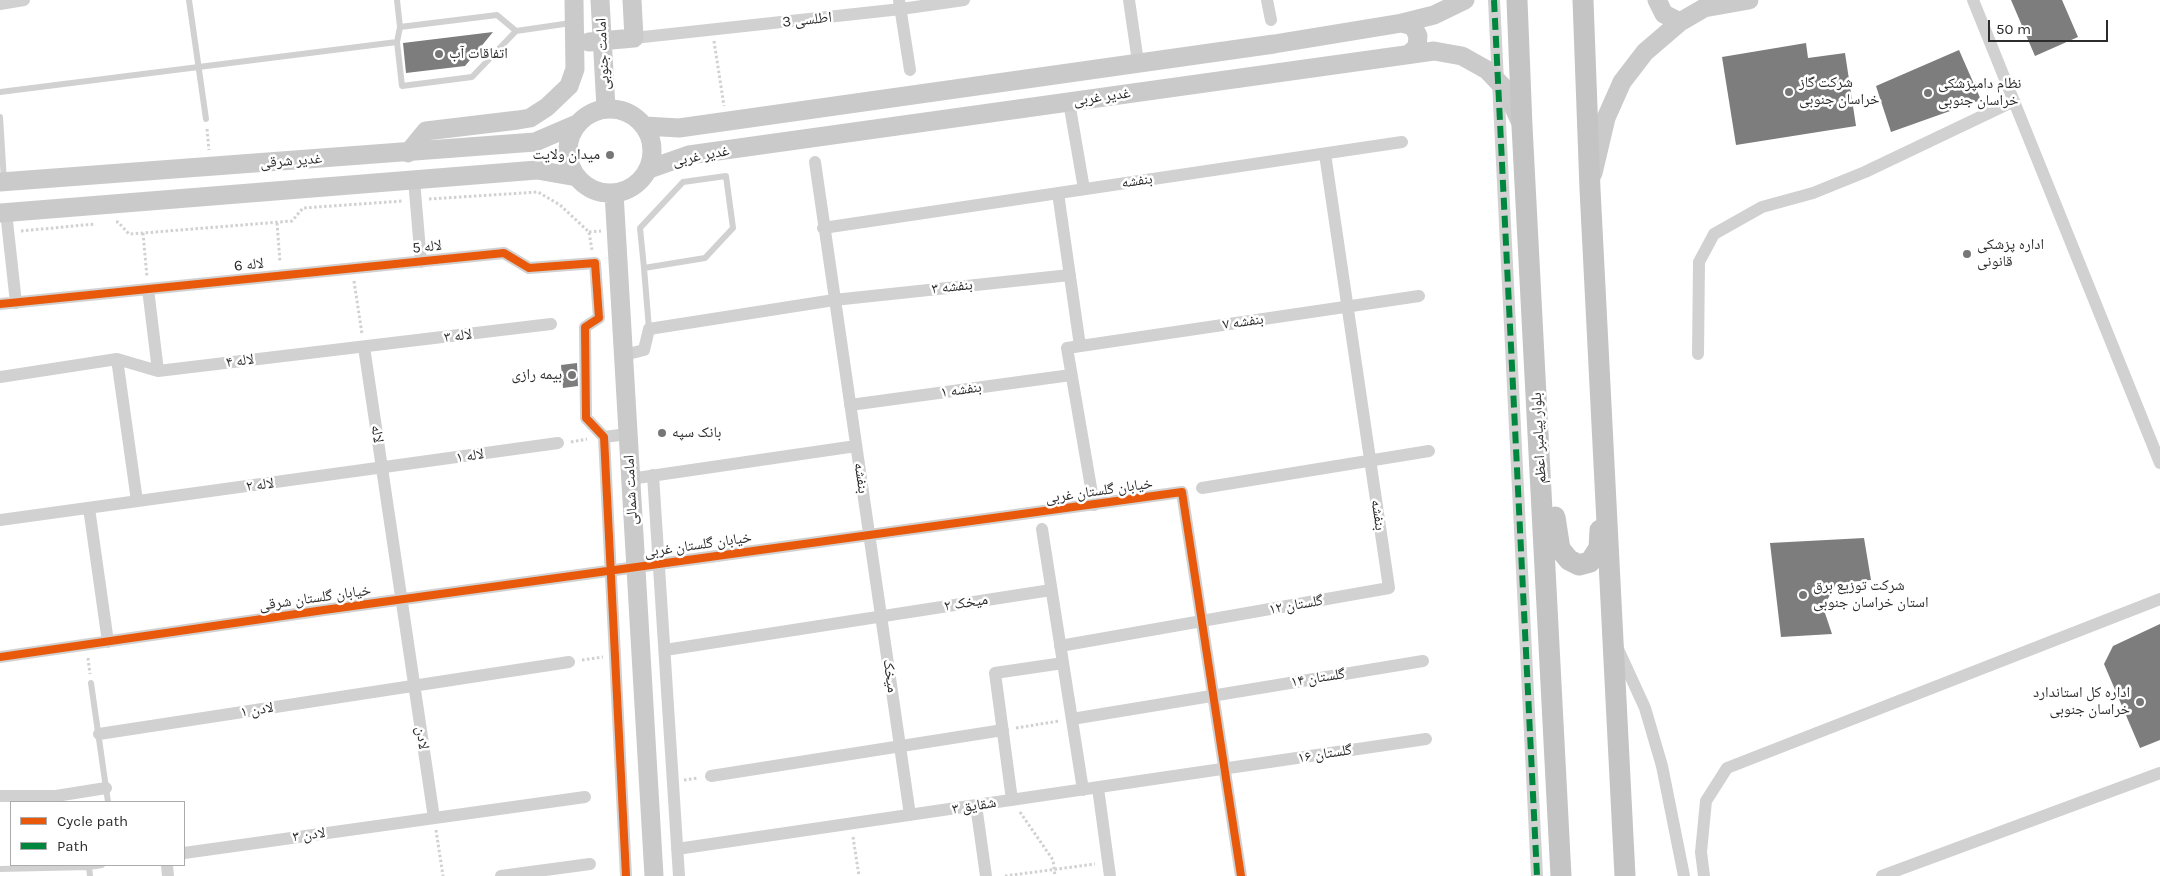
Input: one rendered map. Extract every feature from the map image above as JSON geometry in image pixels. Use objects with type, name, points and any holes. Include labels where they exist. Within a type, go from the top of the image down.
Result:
[{"type":"main road","points":[[408,152],[426,131],[530,118],[547,107],[569,86],[575,70],[574,0]]},
{"type":"main road","name":"امامت جنوبی","points":[[600,0],[606,108]]},
{"type":"main road","points":[[576,43],[634,38],[632,0]]},
{"type":"main road","name":"غدیر غربی","points":[[645,126],[679,128],[726,122],[1274,44],[1402,23],[1434,15],[1465,0]]},
{"type":"main road","name":"بلوار پیامبر اعظم","points":[[1518,0],[1522,126],[1560,876]]},
{"type":"main road","points":[[1584,0],[1590,189],[1625,876]]},
{"type":"main road","points":[[1656,0],[1664,14],[1680,22]]},
{"type":"main road","points":[[1590,189],[1606,118],[1622,82],[1646,52],[1680,22],[1704,8],[1749,0]]},
{"type":"main road","points":[[1402,23],[1413,26],[1418,36],[1417,47],[1408,54]]},
{"type":"main road","name":"غدیر غربی","points":[[649,169],[689,155],[1434,51],[1462,56],[1487,70],[1506,90],[1522,126]]},
{"type":"main road","points":[[606,108],[628,112],[645,126],[652,147],[649,169],[634,186],[614,193],[592,189],[577,177],[567,155],[570,138],[577,124],[586,116],[606,108]]},
{"type":"main road","name":"غدیر شرقی","points":[[2,181],[535,142],[577,124]]},
{"type":"main road","name":"غدیر شرقی","points":[[3,212],[537,170],[577,177]]},
{"type":"main road","name":"امامت شمالی","points":[[614,193],[654,876]]},
{"type":"main road","points":[[1537,400],[1560,549],[1569,560],[1580,565],[1590,562],[1599,548],[1604,485]]},
{"type":"street","points":[[0,4],[24,0]]},
{"type":"street","name":"اطلسی 3","points":[[634,38],[713,30],[900,5],[964,0]]},
{"type":"street","points":[[1128,0],[1138,62]]},
{"type":"street","points":[[1267,0],[1271,20]]},
{"type":"street","points":[[1494,0],[1537,876]]},
{"type":"street","points":[[1973,0],[2160,463]]},
{"type":"street","points":[[900,5],[910,70]]},
{"type":"street","points":[[1698,354],[1700,262],[1714,234],[1762,206],[1812,193],[1856,176],[2014,101]]},
{"type":"street","points":[[1068,102],[1084,189]]},
{"type":"street","points":[[1325,154],[1402,142]]},
{"type":"street","name":"بنفشه","points":[[869,536],[823,228],[1325,154],[1389,588]]},
{"type":"street","points":[[815,162],[823,228]]},
{"type":"street","points":[[414,180],[421,262]]},
{"type":"street","points":[[1058,193],[1080,346]]},
{"type":"street","points":[[3,212],[8,232],[16,303]]},
{"type":"street","name":"لاله 5","points":[[353,269],[504,253],[529,268],[594,263]]},
{"type":"street","points":[[594,263],[599,318],[585,327],[586,418],[604,437],[626,876]]},
{"type":"street","name":"لاله 6","points":[[0,304],[353,269]]},
{"type":"street","name":"بنفشه ۳","points":[[649,330],[834,300],[1070,275]]},
{"type":"street","points":[[148,289],[158,371]]},
{"type":"street","name":"بنفشه ۷","points":[[1071,375],[1067,348],[1419,296]]},
{"type":"street","name":"لاله ۳","points":[[364,347],[551,324]]},
{"type":"street","points":[[624,355],[644,350],[649,330]]},
{"type":"street","name":"لاله ۴","points":[[116,360],[158,371],[364,347]]},
{"type":"street","name":"لاله","points":[[364,347],[402,599]]},
{"type":"street","points":[[0,377],[116,360],[137,501]]},
{"type":"street","points":[[1071,375],[1094,505]]},
{"type":"street","name":"بنفشه ۱","points":[[850,404],[1071,375]]},
{"type":"street","points":[[604,437],[628,434]]},
{"type":"street","name":"لاله ۱","points":[[382,469],[558,443]]},
{"type":"street","points":[[630,480],[653,475],[856,446]]},
{"type":"street","points":[[1202,488],[1429,452]]},
{"type":"street","name":"لاله ۲","points":[[0,520],[382,469]]},
{"type":"street","points":[[653,475],[679,876]]},
{"type":"street","name":"خیابان گلستان غربی","points":[[635,568],[1182,492],[1241,876]]},
{"type":"street","points":[[88,508],[108,642]]},
{"type":"street","points":[[1042,529],[1083,790]]},
{"type":"street","name":"میخک","points":[[869,536],[910,815]]},
{"type":"street","name":"خیابان گلستان شرقی","points":[[0,658],[402,599],[635,568]]},
{"type":"street","name":"گلستان ۱۲","points":[[1060,646],[1389,588]]},
{"type":"street","name":"میخک ۲","points":[[665,650],[1051,590]]},
{"type":"street","name":"لادن","points":[[402,599],[434,818]]},
{"type":"street","points":[[1704,876],[1701,852],[1706,801],[1727,768],[2160,599]]},
{"type":"street","points":[[1612,635],[1645,708],[1662,766],[1684,876]]},
{"type":"street","name":"گلستان ۱۴","points":[[1072,720],[1423,661]]},
{"type":"street","name":"لادن ۱","points":[[99,734],[569,662]]},
{"type":"street","points":[[1012,800],[995,673],[1063,663]]},
{"type":"street","points":[[711,776],[1003,730]]},
{"type":"street","name":"گلستان ۱۶","points":[[1098,788],[1426,739]]},
{"type":"street","points":[[1882,876],[2160,774]]},
{"type":"street","points":[[0,796],[56,796],[106,788]]},
{"type":"street","points":[[1098,788],[1110,876]]},
{"type":"street","name":"شقایق ۳","points":[[677,850],[851,826],[910,815],[1098,788]]},
{"type":"street","name":"لادن ۳","points":[[185,853],[585,797]]},
{"type":"street","points":[[976,805],[986,876]]},
{"type":"street","points":[[501,876],[590,864]]},
{"type":"lane","points":[[189,0],[206,119]]},
{"type":"lane","points":[[397,0],[400,26],[397,42],[402,86],[472,77],[516,31],[575,22]]},
{"type":"lane","points":[[400,26],[497,15],[516,31]]},
{"type":"lane","points":[[0,92],[397,42]]},
{"type":"lane","points":[[0,117],[2,181]]},
{"type":"lane","points":[[644,268],[705,258],[734,228],[726,176],[683,182],[640,228],[649,330]]},
{"type":"lane","points":[[91,682],[108,801]]},
{"type":"lane","points":[[0,869],[96,866]]},
{"type":"lane","points":[[89,867],[90,876]]},
{"type":"path","points":[[713,30],[726,122]]},
{"type":"path","points":[[206,119],[211,167]]},
{"type":"path","points":[[109,223],[118,222],[129,234],[143,233],[292,222],[303,208],[538,192],[560,206],[589,232],[594,263]]},
{"type":"path","points":[[277,223],[281,276]]},
{"type":"path","points":[[8,232],[100,224]]},
{"type":"path","points":[[143,233],[148,289]]},
{"type":"path","points":[[353,269],[364,347]]},
{"type":"path","points":[[558,443],[604,437]]},
{"type":"path","points":[[87,645],[91,682]]},
{"type":"path","points":[[569,662],[616,656]]},
{"type":"path","points":[[1003,730],[1072,720]]},
{"type":"path","points":[[672,782],[711,776]]},
{"type":"path","points":[[1012,800],[1052,860],[1055,876]]},
{"type":"path","points":[[434,818],[442,876]]},
{"type":"path","points":[[851,826],[859,876]]},
{"type":"path","points":[[1005,876],[1108,862]]},
{"type":"building","points":[[2011,0],[2062,0],[2078,37],[2035,56]]},
{"type":"building","name":"اتفاقات آب","points":[[493,32],[465,66],[406,73],[403,43]]},
{"type":"building","name":"شرکت گاز خراسان جنوبی","points":[[1806,43],[1808,58],[1845,53],[1856,126],[1736,145],[1722,57]]},
{"type":"building","name":"نظام دامپزشکی خراسان جنوبی","points":[[1959,50],[1981,100],[1891,132],[1876,86]]},
{"type":"building","name":"بیمه رازی","points":[[577,363],[578,386],[563,388],[561,365]]},
{"type":"building","name":"شرکت توزیع برق استان خراسان جنوبی","points":[[1864,538],[1871,580],[1837,583],[1823,607],[1832,634],[1781,637],[1770,543]]},
{"type":"building","name":"اداره کل استاندارد خراسان جنوبی","points":[[2160,624],[2160,740],[2140,748],[2104,664],[2113,646]]},
{"type":"marked path","points":[[1494,0],[1537,876]]},
{"type":"cycle path","points":[[0,304],[504,253],[529,268],[595,263],[599,318],[585,327],[586,418],[604,437],[626,876]]},
{"type":"cycle path","points":[[0,657],[324,610],[1182,492],[1241,876]]},
{"type":"place","name":"اتفاقات آب","points":[[439,54]]},
{"type":"place","name":"شرکت گاز خراسان جنوبی","points":[[1789,92]]},
{"type":"place","name":"نظام دامپزشکی خراسان جنوبی","points":[[1928,93]]},
{"type":"place","name":"میدان ولایت","points":[[610,155]]},
{"type":"place","name":"اداره پزشکی قانونی","points":[[1967,254]]},
{"type":"place","name":"بیمه رازی","points":[[572,375]]},
{"type":"place","name":"بانک سپه","points":[[662,433]]},
{"type":"place","name":"شرکت توزیع برق استان خراسان جنوبی","points":[[1803,595]]},
{"type":"place","name":"اداره کل استاندارد خراسان جنوبی","points":[[2140,702]]}]
